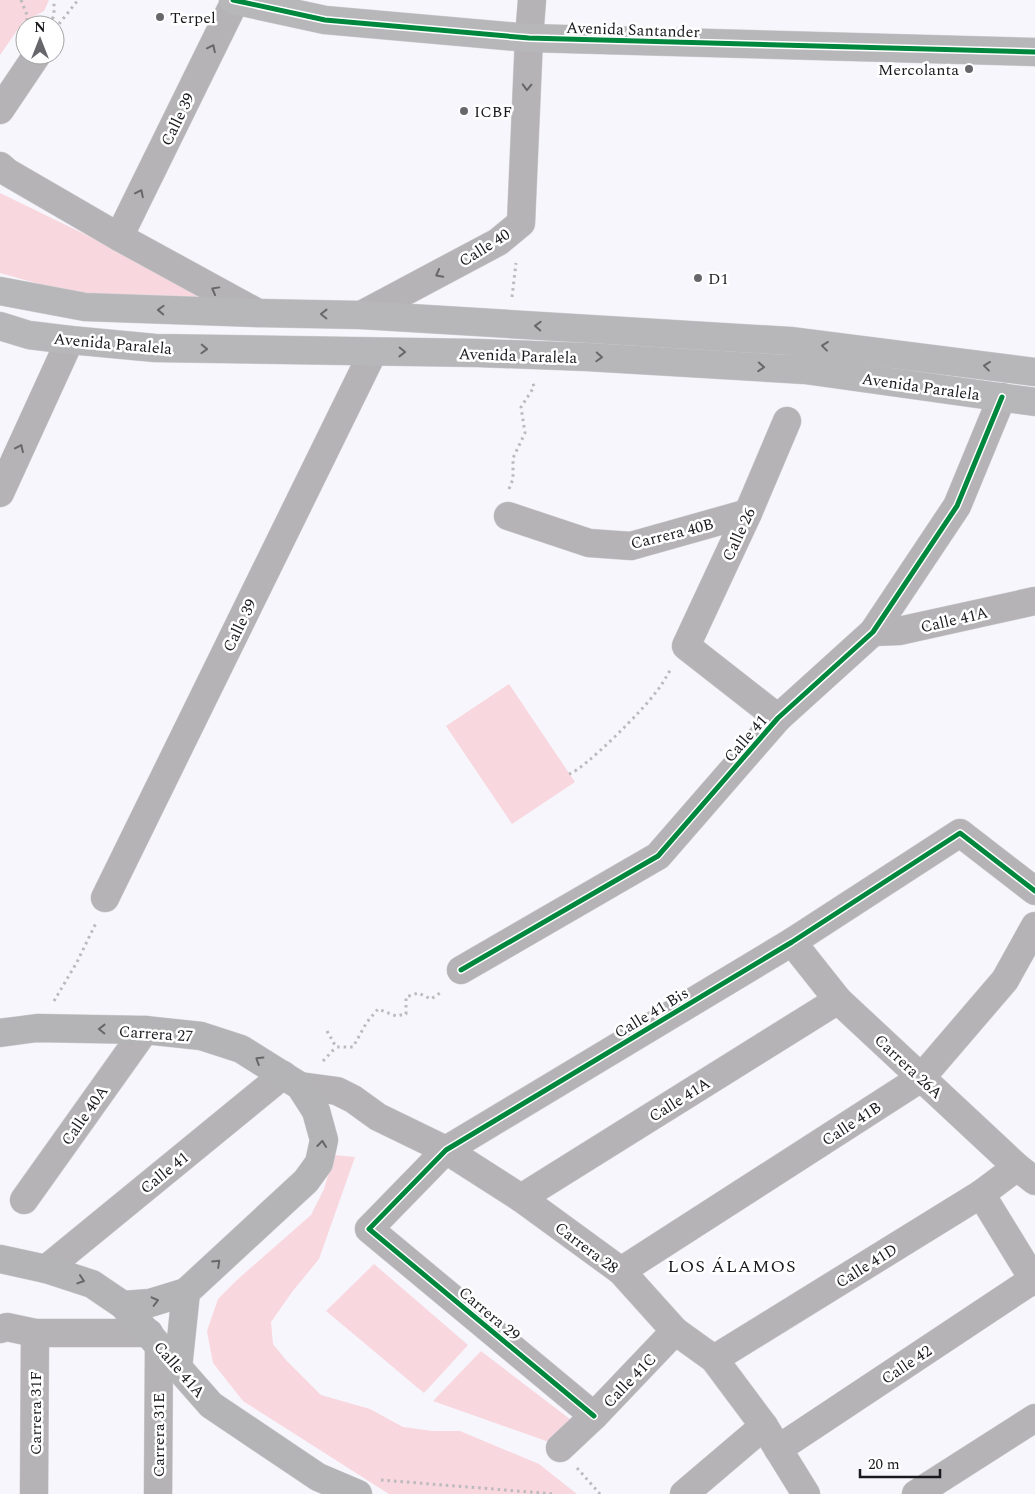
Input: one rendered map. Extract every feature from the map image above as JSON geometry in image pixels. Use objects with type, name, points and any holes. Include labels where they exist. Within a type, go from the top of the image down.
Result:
[{"type":"main road","name":"Avenida Santander","points":[[234,1],[325,20],[529,38],[1035,52]]},
{"type":"main road","name":"Avenida Paralela","points":[[0,291],[85,307],[362,315],[790,341],[1035,372]]},
{"type":"main road","name":"Avenida Paralela","points":[[0,326],[29,335],[165,348],[649,360],[805,370],[1035,402]]},
{"type":"main road","name":"Carrera 27","points":[[0,1033],[38,1028],[145,1030],[202,1036],[241,1049],[292,1081]]},
{"type":"main road","points":[[123,1305],[150,1303],[186,1292],[306,1181],[318,1164],[324,1140],[316,1111],[292,1081]]},
{"type":"main road","name":"Calle 41A","points":[[0,1259],[46,1269],[92,1284],[123,1305],[211,1405],[318,1477],[367,1487]]},
{"type":"main road","points":[[178,1368],[186,1292]]},
{"type":"street","points":[[529,38],[532,0]]},
{"type":"street","name":"Calle 39","points":[[119,237],[234,1]]},
{"type":"street","name":"Calle 40","points":[[362,315],[498,242],[521,223],[529,38]]},
{"type":"street","points":[[0,110],[30,65]]},
{"type":"street","points":[[0,166],[7,172],[119,237],[258,313]]},
{"type":"street","points":[[0,493],[70,340]]},
{"type":"street","name":"Calle 39","points":[[104,898],[373,352]]},
{"type":"street","name":"Calle 41","points":[[461,970],[658,856],[778,718],[873,632],[957,506],[1002,398]]},
{"type":"street","name":"Calle 26","points":[[686,646],[748,513],[787,421]]},
{"type":"street","name":"Carrera 40B","points":[[508,516],[589,543],[631,546],[748,513]]},
{"type":"street","name":"Calle 41A","points":[[873,632],[899,631],[1035,601]]},
{"type":"street","points":[[686,646],[778,718]]},
{"type":"street","name":"Calle 41 Bis","points":[[369,1229],[446,1150],[792,942],[960,833],[1035,891]]},
{"type":"street","name":"Calle 41B","points":[[621,1271],[921,1078],[1005,980],[1035,926]]},
{"type":"street","name":"Carrera 26A","points":[[792,942],[838,1000],[1026,1174]]},
{"type":"street","name":"Calle 41A","points":[[520,1198],[838,1000]]},
{"type":"street","name":"Calle 40A","points":[[24,1200],[145,1030]]},
{"type":"street","name":"Calle 41","points":[[46,1269],[292,1081]]},
{"type":"street","name":"Carrera 28","points":[[292,1081],[337,1091],[353,1099],[378,1117],[446,1150],[520,1198],[621,1271],[675,1331],[714,1359],[764,1426],[806,1494]]},
{"type":"street","name":"Calle 41D","points":[[714,1359],[981,1194],[1026,1174]]},
{"type":"street","points":[[981,1194],[1034,1280]]},
{"type":"street","name":"Carrera 29","points":[[369,1229],[594,1416]]},
{"type":"street","name":"Calle 42","points":[[778,1449],[1034,1280]]},
{"type":"street","points":[[0,1329],[7,1326],[35,1333],[154,1339]]},
{"type":"street","name":"Calle 41C","points":[[560,1448],[594,1416],[675,1331]]},
{"type":"street","name":"Carrera 31F","points":[[34,1494],[35,1333]]},
{"type":"street","name":"Carrera 31E","points":[[154,1339],[158,1494]]},
{"type":"street","points":[[916,1494],[1035,1418]]},
{"type":"street","points":[[684,1494],[764,1426]]},
{"type":"path","points":[[21,0],[27,15]]},
{"type":"path","points":[[54,0],[54,15]]},
{"type":"path","points":[[65,16],[78,0]]},
{"type":"path","points":[[508,324],[521,223]]},
{"type":"path","points":[[508,516],[506,496],[513,480],[513,458],[525,433],[521,407],[534,387],[528,356]]},
{"type":"path","points":[[569,774],[585,764],[656,693],[686,646]]},
{"type":"path","points":[[38,1028],[94,929],[104,898]]},
{"type":"path","points":[[328,1031],[336,1047],[353,1047],[367,1022],[378,1009],[396,1016],[406,1014],[406,997],[418,993],[431,999],[446,989],[461,970]]},
{"type":"path","points":[[560,1448],[600,1494]]},
{"type":"path","points":[[367,1487],[414,1482],[555,1494]]},
{"type":"shaded area","points":[[0,0],[49,0],[44,11],[36,15],[15,15],[15,33],[0,55]]},
{"type":"shaded area","points":[[0,193],[214,297],[215,305],[85,297],[0,273]]},
{"type":"shaded area","points":[[509,684],[575,782],[512,824],[446,726]]},
{"type":"shaded area","points":[[334,1155],[355,1157],[319,1259],[271,1322],[273,1344],[321,1395],[370,1409],[403,1427],[433,1431],[460,1431],[539,1464],[577,1494],[389,1494],[243,1401],[213,1363],[207,1331],[218,1299],[311,1215],[324,1189]]},
{"type":"shaded area","points":[[374,1264],[468,1345],[424,1393],[326,1311]]},
{"type":"shaded area","points":[[481,1351],[575,1423],[549,1442],[433,1401]]},
{"type":"cycle path","points":[[233,0],[325,20],[529,38],[1035,52]]},
{"type":"cycle path","points":[[461,970],[658,856],[778,718],[873,632],[957,506],[1002,397]]},
{"type":"cycle path","points":[[594,1416],[369,1229],[446,1150],[792,942],[960,833],[1035,891]]},
{"type":"place","name":"Terpel","points":[[160,17]]},
{"type":"place","name":"Mercolanta","points":[[969,69]]},
{"type":"place","name":"ICBF","points":[[464,111]]},
{"type":"place","name":"D1","points":[[698,278]]},
{"type":"district","name":"LOS ÁLAMOS","points":[[732,1266]]}]
